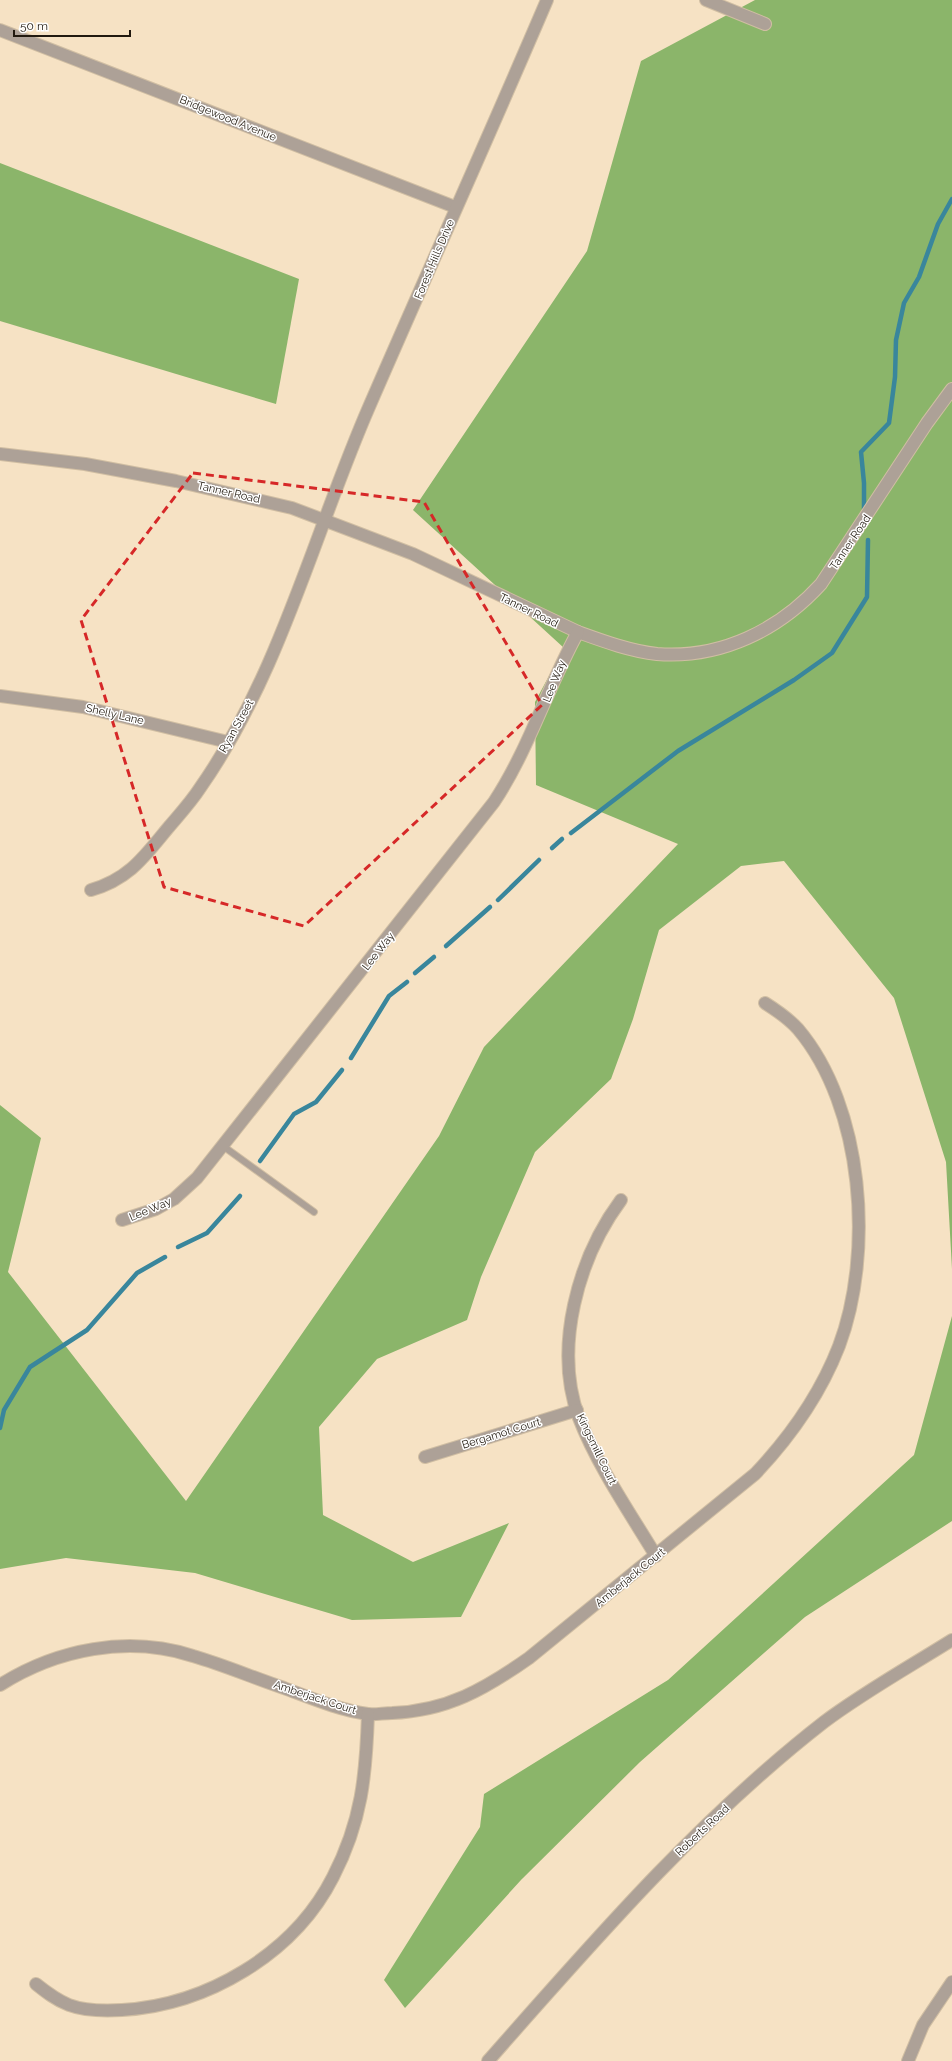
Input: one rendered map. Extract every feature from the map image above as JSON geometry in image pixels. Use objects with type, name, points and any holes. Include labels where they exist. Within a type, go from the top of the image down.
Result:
[{"type":"street","name":"Forest Hills Drive","points":[[325,519],[369,406],[395,351],[455,207],[547,0]]},
{"type":"street","points":[[706,0],[764,24]]},
{"type":"street","name":"Bridgewood Avenue","points":[[0,30],[455,207]]},
{"type":"street","name":"Tanner Road","points":[[0,454],[85,464],[176,480],[242,494],[292,508],[325,519],[414,554],[578,632],[642,651],[674,654],[705,652],[747,639],[786,617],[807,599],[821,584],[927,423],[952,389]]},
{"type":"street","name":"Ryan Street","points":[[91,890],[110,885],[130,871],[144,858],[199,790],[246,711],[280,636],[325,519]]},
{"type":"street","name":"Lee Way","points":[[122,1220],[156,1209],[174,1199],[197,1178],[494,802],[520,759],[566,654],[578,632]]},
{"type":"street","name":"Shelly Lane","points":[[0,696],[84,707],[228,742]]},
{"type":"street","name":"Amberjack Court","points":[[0,1685],[53,1658],[90,1649],[131,1646],[162,1649],[192,1655],[321,1702],[368,1714],[402,1713],[445,1705],[497,1681],[529,1658],[755,1474],[784,1443],[809,1408],[825,1378],[839,1345],[851,1304],[859,1240],[859,1209],[856,1178],[843,1119],[832,1088],[817,1056],[798,1029],[765,1003]]},
{"type":"street","name":"Kingsmill Court","points":[[621,1200],[597,1237],[582,1271],[572,1309],[569,1348],[571,1384],[577,1410],[594,1449],[656,1556]]},
{"type":"street","name":"Bergamot Court","points":[[426,1457],[577,1410]]},
{"type":"street","name":"Roberts Road","points":[[488,2061],[641,1889],[748,1788],[825,1722],[881,1684],[952,1640]]},
{"type":"street","points":[[36,1984],[68,2005],[82,2009],[112,2010],[144,2008],[169,2003],[210,1989],[239,1975],[268,1954],[292,1932],[314,1907],[332,1879],[347,1849],[356,1823],[363,1791],[368,1714]]},
{"type":"street","points":[[908,2061],[923,2025],[952,1982]]},
{"type":"lane","points":[[223,1146],[314,1212]]},
{"type":"highlighted area","points":[[193,473],[424,502],[542,705],[304,926],[164,887],[81,620]]},
{"type":"green space","points":[[755,0],[952,0],[952,1269],[946,1162],[894,998],[784,861],[741,866],[659,930],[633,1019],[611,1079],[535,1152],[481,1277],[467,1320],[377,1359],[319,1427],[323,1515],[413,1562],[509,1523],[461,1617],[352,1620],[195,1573],[66,1558],[0,1569],[0,1105],[41,1138],[8,1272],[186,1501],[439,1136],[484,1047],[678,844],[536,785],[535,702],[564,648],[413,510],[587,251],[641,61]]},
{"type":"green space","points":[[0,163],[299,279],[276,404],[0,321]]},
{"type":"green space","points":[[952,1316],[952,1521],[805,1617],[640,1762],[521,1880],[405,2008],[384,1980],[480,1827],[484,1794],[668,1680],[914,1455]]},
{"type":"waterway","points":[[864,509],[864,483],[861,452],[889,423],[895,377],[896,340],[904,303],[919,277],[938,224],[952,199]]},
{"type":"waterway","points":[[571,833],[678,751],[794,680],[832,653],[867,597],[868,540]]},
{"type":"waterway","points":[[552,848],[562,839]]},
{"type":"waterway","points":[[498,900],[539,860]]},
{"type":"waterway","points":[[446,946],[490,907]]},
{"type":"waterway","points":[[415,973],[434,957]]},
{"type":"waterway","points":[[351,1058],[389,996],[407,982]]},
{"type":"waterway","points":[[260,1161],[294,1114],[316,1102],[342,1070]]},
{"type":"waterway","points":[[178,1247],[207,1233],[240,1196]]},
{"type":"waterway","points":[[0,1428],[4,1410],[30,1367],[87,1330],[137,1273],[165,1257]]}]
